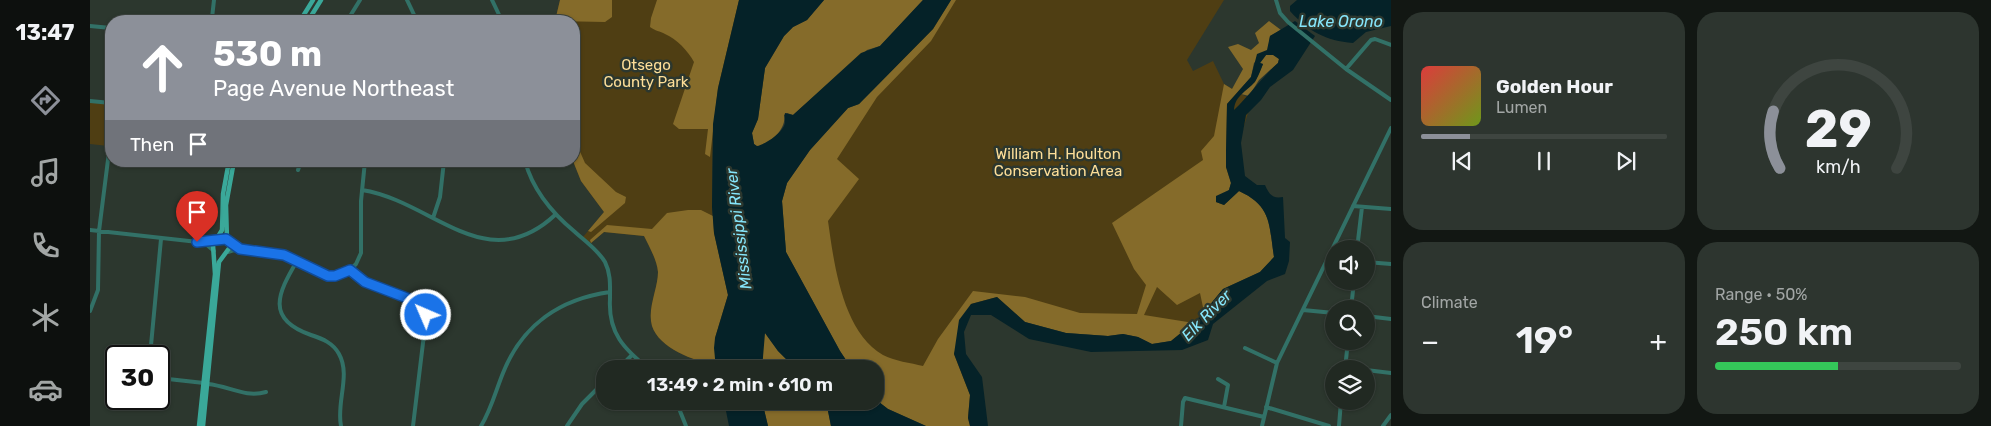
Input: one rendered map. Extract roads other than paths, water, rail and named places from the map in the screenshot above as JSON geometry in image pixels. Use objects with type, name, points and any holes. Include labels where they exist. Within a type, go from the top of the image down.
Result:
[{"type":"main road","points":[[304,15],[313,0]]},
{"type":"main road","points":[[312,15],[321,0]]},
{"type":"main road","points":[[203,426],[215,274],[215,251],[213,245],[222,228],[223,194],[228,167]]},
{"type":"main road","points":[[199,426],[206,384],[219,262],[226,254],[228,241],[227,199],[233,167]]},
{"type":"main road","points":[[217,239],[228,241]]},
{"type":"main road","points":[[215,251],[226,254]]},
{"type":"street","points":[[212,15],[214,0]]},
{"type":"street","points":[[351,15],[360,0]]},
{"type":"street","points":[[407,0],[414,15]]},
{"type":"street","points":[[492,0],[499,15]]},
{"type":"street","points":[[1276,0],[1280,13],[1288,22],[1346,69],[1391,100]]},
{"type":"street","points":[[90,26],[105,27]]},
{"type":"street","points":[[1346,69],[1371,40],[1375,39],[1391,45]]},
{"type":"street","points":[[90,101],[105,102]]},
{"type":"street","points":[[1262,426],[1277,364],[1391,128]]},
{"type":"street","points":[[90,312],[98,290],[99,231],[107,167]]},
{"type":"street","points":[[226,254],[240,249],[275,252],[297,260],[315,271],[328,276],[335,276],[350,270],[356,264],[361,253],[364,167]]},
{"type":"street","points":[[433,218],[440,197],[443,167]]},
{"type":"street","points":[[528,167],[539,194],[555,215],[601,256],[609,273],[610,320],[613,329],[632,355],[638,360]]},
{"type":"street","points":[[362,190],[392,197],[477,238],[504,241],[532,233],[555,215]]},
{"type":"street","points":[[1353,206],[1391,210]]},
{"type":"street","points":[[1358,240],[1362,207]]},
{"type":"street","points":[[90,230],[198,242],[217,239]]},
{"type":"street","points":[[151,345],[161,239]]},
{"type":"street","points":[[228,241],[240,249]]},
{"type":"street","points":[[198,242],[207,245],[215,251]]},
{"type":"street","points":[[297,260],[281,289],[280,309],[289,324],[297,330],[326,341],[340,356],[343,367],[340,426]]},
{"type":"street","points":[[1375,263],[1391,264]]},
{"type":"street","points":[[350,270],[365,282],[420,303],[424,308],[426,318],[413,426]]},
{"type":"street","points":[[481,426],[507,362],[525,334],[541,319],[566,303],[610,292]]},
{"type":"street","points":[[1303,310],[1325,312]]},
{"type":"street","points":[[1375,317],[1391,319]]},
{"type":"street","points":[[1244,348],[1277,364]]},
{"type":"street","points":[[627,360],[632,355]]},
{"type":"street","points":[[1375,371],[1391,373]]},
{"type":"street","points":[[170,379],[224,386],[243,394],[266,392]]},
{"type":"street","points":[[1218,379],[1228,385],[1224,407]]},
{"type":"street","points":[[567,426],[582,404],[596,390]]},
{"type":"street","points":[[1181,426],[1184,399],[1264,417]]},
{"type":"street","points":[[1266,407],[1329,426]]},
{"type":"street","points":[[680,410],[686,426]]},
{"type":"street","points":[[1339,426],[1340,410]]},
{"type":"street","points":[[1384,426],[1391,416]]},
{"type":"water","name":"Mississippi River","points":[[739,0],[824,0],[807,20],[793,27],[784,36],[765,68],[758,119],[752,133],[754,144],[757,146],[772,138],[782,129],[785,124],[785,113],[793,115],[861,53],[880,46],[923,0],[951,0],[933,29],[859,104],[848,108],[810,150],[787,183],[782,201],[786,252],[846,360],[787,360],[765,333],[763,360],[715,360],[715,338],[728,295],[714,233],[712,207],[713,124],[718,88]]},
{"type":"water","name":"Lake Orono","points":[[1297,0],[1391,0],[1391,26],[1366,32],[1353,43],[1334,40],[1318,34],[1290,11],[1290,6]]},
{"type":"water","name":"Elk River","points":[[1295,21],[1315,36],[1293,70],[1270,87],[1261,100],[1246,115],[1241,143],[1245,176],[1257,185],[1265,185],[1274,196],[1283,197],[1285,238],[1290,242],[1289,261],[1285,274],[1267,281],[1213,324],[1208,340],[1182,350],[1091,352],[1029,339],[991,315],[971,315],[964,332],[966,354],[982,377],[988,426],[970,426],[968,418],[970,395],[954,354],[959,320],[971,304],[997,297],[1025,322],[1066,333],[1108,336],[1123,334],[1138,337],[1152,344],[1171,341],[1199,318],[1223,289],[1260,272],[1274,257],[1267,218],[1258,203],[1239,191],[1224,205],[1216,202],[1216,196],[1229,190],[1231,183],[1226,167],[1227,104],[1251,77],[1257,54],[1267,50],[1270,36]],"holes":[[[1266,55],[1273,55],[1279,59],[1278,63],[1234,110],[1237,100],[1257,78],[1263,64],[1260,63]]]},
{"type":"water","points":[[884,406],[926,426],[831,426],[828,410],[884,410]]},
{"type":"water","points":[[726,410],[764,410],[768,426],[729,426]]},
{"type":"park label","name":"Otsego County Park","points":[[646,74]]},
{"type":"park label","name":"William H. Houlton Conservation Area","points":[[1058,162]]}]
